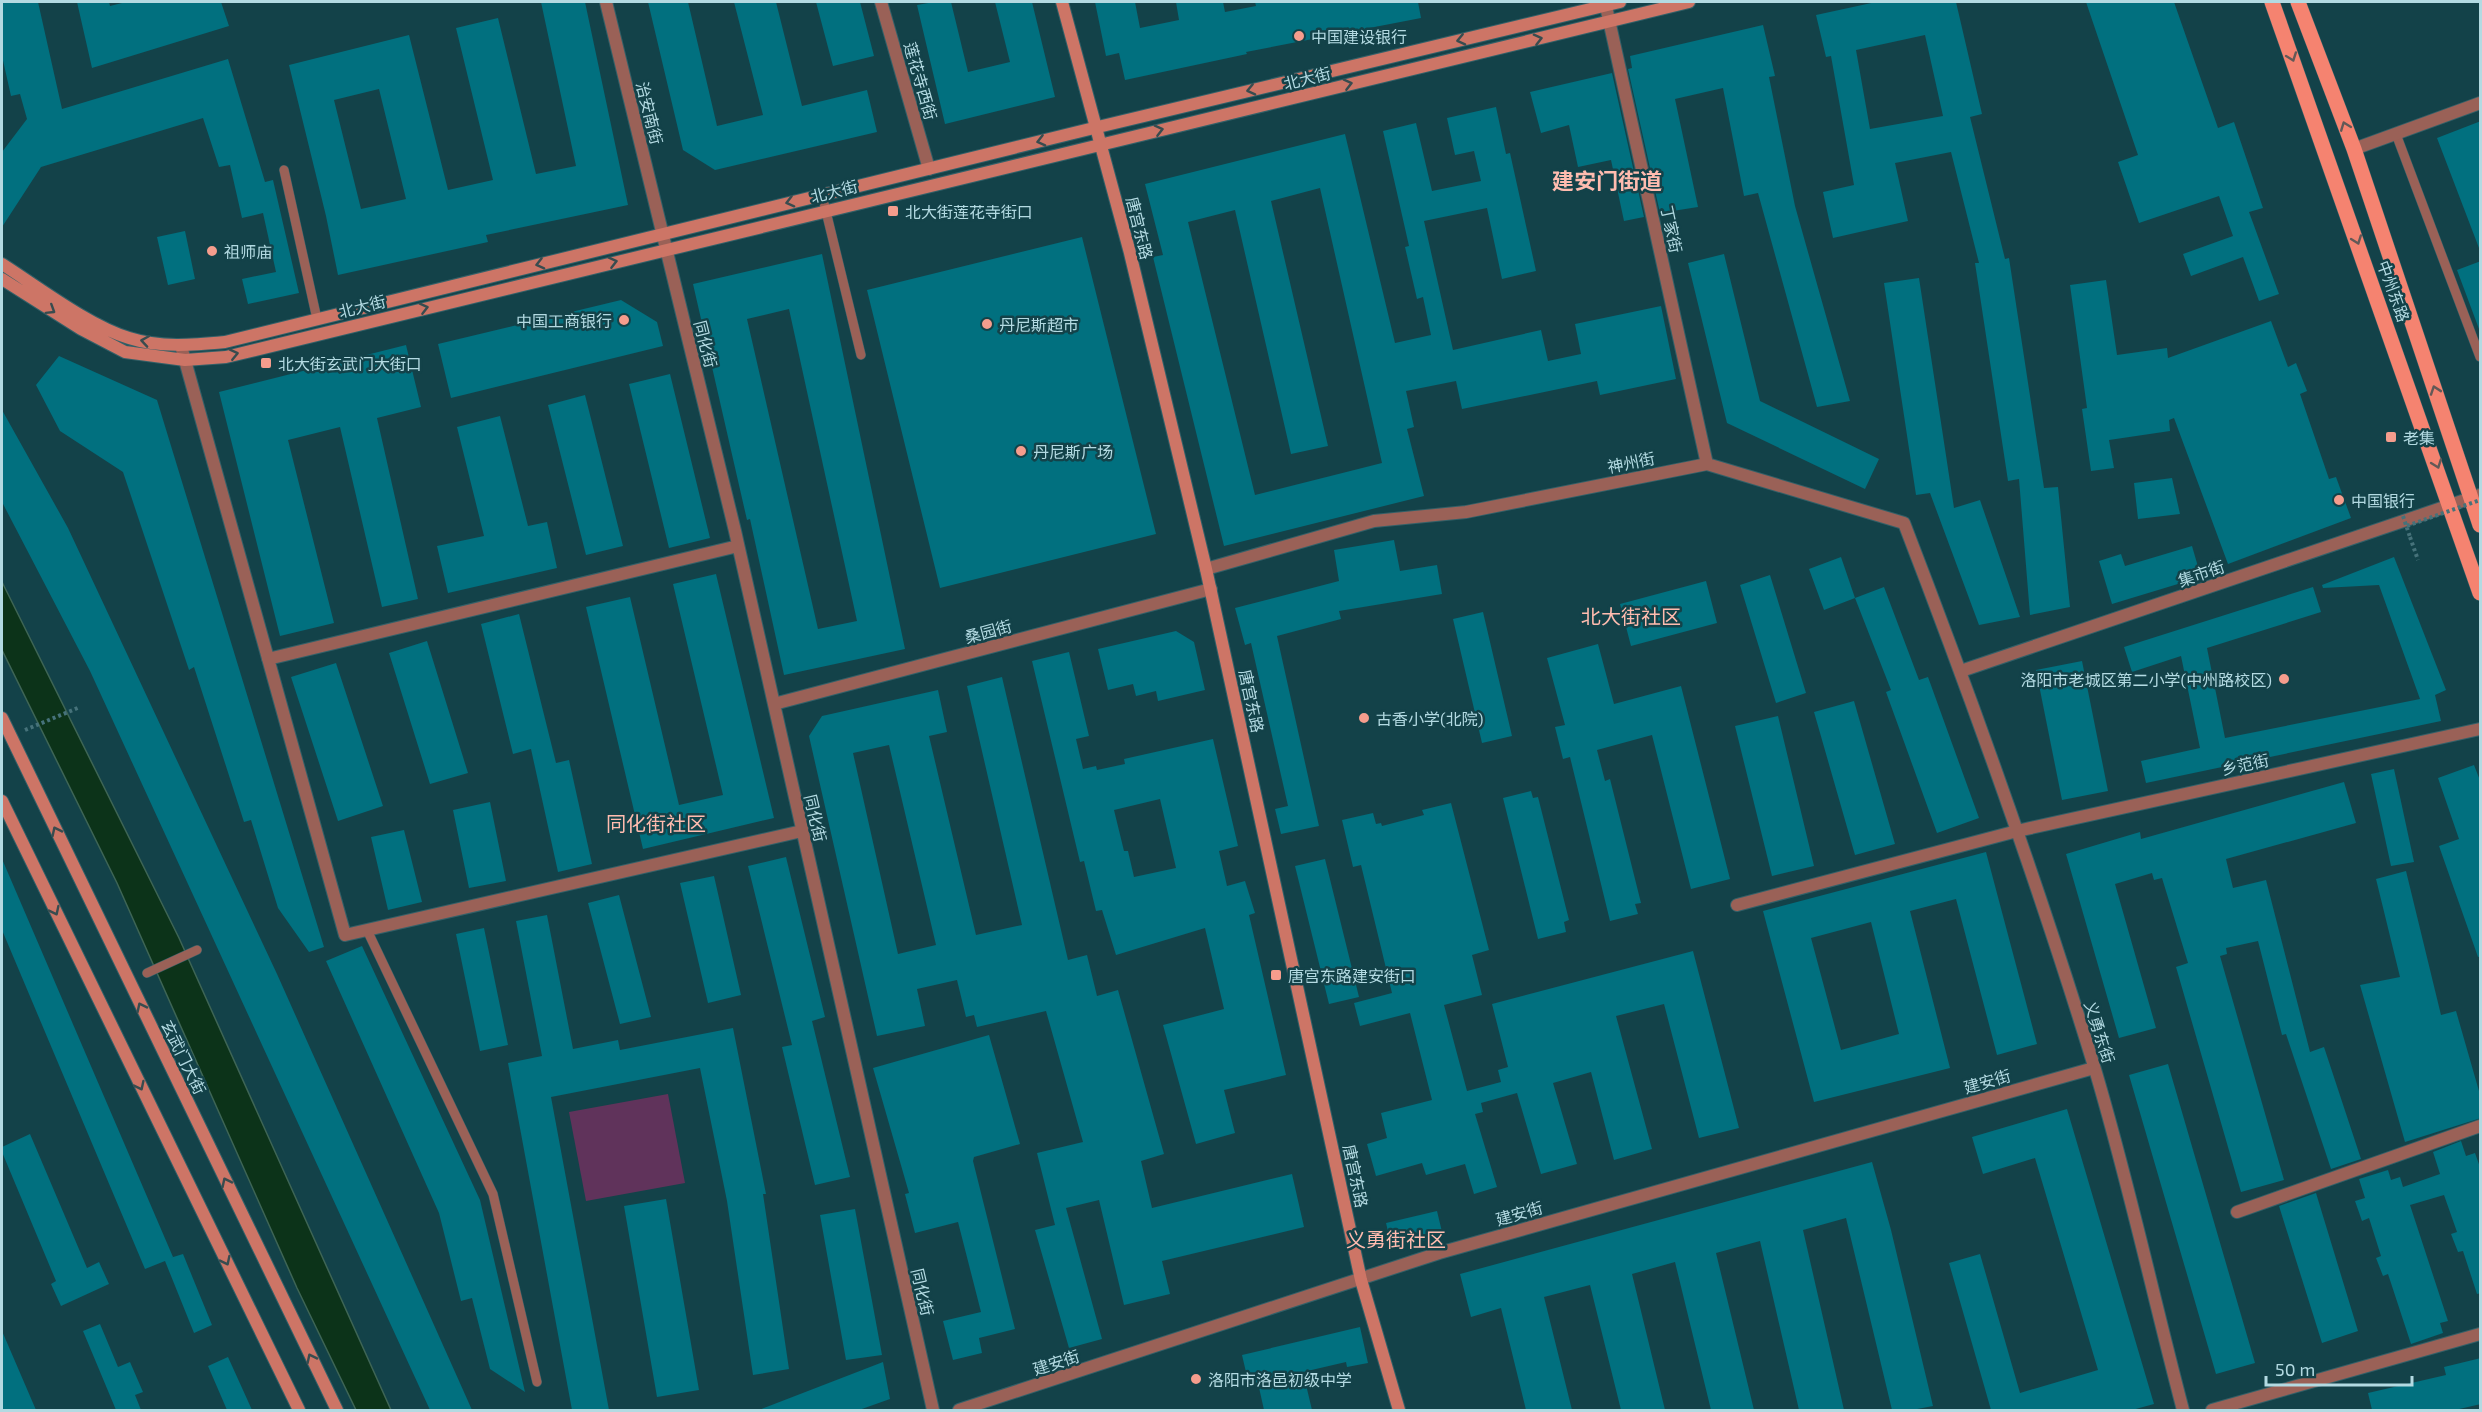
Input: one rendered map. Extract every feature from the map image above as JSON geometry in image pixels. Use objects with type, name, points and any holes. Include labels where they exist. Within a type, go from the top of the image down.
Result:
[{"type":"main road","name":"中州东路","points":[[2272,2],[2481,592]]},
{"type":"main road","name":"中州东路","points":[[2298,2],[2354,149],[2478,498],[2481,525]]},
{"type":"street","name":"治安南街","points":[[606,2],[663,233]]},
{"type":"street","name":"莲花寺西街","points":[[882,2],[928,169]]},
{"type":"street","name":"唐宫东路","points":[[1062,2],[1098,127],[1206,569],[1362,1280],[1399,1410]]},
{"type":"street","name":"北大街","points":[[2,264],[91,319],[129,338],[181,346],[225,342],[1606,3],[1620,2]]},
{"type":"street","name":"北大街","points":[[2,279],[81,329],[125,352],[185,360],[226,357],[1689,2]]},
{"type":"street","name":"丁家街","points":[[1606,3],[1707,464]]},
{"type":"street","points":[[2354,149],[2481,103]]},
{"type":"street","name":"同化街","points":[[663,233],[738,546],[933,1410]]},
{"type":"street","points":[[181,346],[345,935],[802,831]]},
{"type":"street","name":"神州街","points":[[1206,569],[1374,521],[1466,512],[1707,464],[1904,523],[1961,671]]},
{"type":"street","name":"集市街","points":[[1961,671],[2478,498]]},
{"type":"street","points":[[268,659],[738,546]]},
{"type":"street","name":"桑园街","points":[[774,704],[1210,589]]},
{"type":"street","name":"义勇东街","points":[[1961,671],[2018,831],[2094,1068],[2183,1410]]},
{"type":"street","name":"玄武门大街","points":[[2,718],[337,1410]]},
{"type":"street","name":"乡范街","points":[[1737,905],[2018,831],[2481,729]]},
{"type":"street","points":[[2,801],[298,1410]]},
{"type":"street","name":"建安街","points":[[959,1410],[1439,1253],[2094,1068]]},
{"type":"street","points":[[2237,1212],[2481,1126]]},
{"type":"street","points":[[2212,1410],[2481,1334]]},
{"type":"lane","points":[[2396,134],[2481,357]]},
{"type":"lane","points":[[284,170],[317,319]]},
{"type":"lane","points":[[822,195],[861,354]]},
{"type":"lane","points":[[367,930],[493,1194],[537,1383]]},
{"type":"lane","points":[[147,973],[197,950]]},
{"type":"path","points":[[2407,526],[2478,498]]},
{"type":"path","points":[[2403,516],[2418,560]]},
{"type":"path","points":[[24,730],[80,707]]},
{"type":"shaded area","points":[[2,582],[179,938],[391,1410],[356,1410],[297,1288],[117,883],[2,650]]},
{"type":"shaded area","points":[[668,1094],[685,1183],[586,1201],[569,1112]]},
{"type":"building","points":[[2,2],[38,2],[62,109],[228,59],[265,182],[273,180],[299,293],[248,304],[242,279],[276,272],[263,213],[242,218],[230,165],[219,167],[203,118],[41,167],[2,227],[2,152],[27,119],[20,94],[11,96],[2,56]]},
{"type":"building","points":[[77,2],[109,2],[110,6],[126,2],[221,2],[229,26],[92,68]]},
{"type":"building","points":[[541,2],[585,2],[628,205],[486,235],[488,242],[338,275],[289,65],[409,35],[448,190],[493,180],[456,28],[498,18],[536,174],[576,166]],"holes":[[[379,89],[406,199],[361,209],[334,100]]]},
{"type":"building","points":[[648,2],[688,2],[717,126],[763,115],[734,2],[776,2],[802,106],[867,90],[877,132],[715,170],[683,150]]},
{"type":"building","points":[[816,2],[860,2],[874,56],[833,66]]},
{"type":"building","points":[[951,2],[968,72],[1010,62],[995,2],[1032,2],[1055,97],[945,124],[917,5]]},
{"type":"building","points":[[1095,2],[1135,2],[1140,28],[1179,20],[1176,2],[1223,2],[1225,12],[1256,6],[1255,2],[1418,2],[1421,18],[1246,52],[1247,54],[1125,80],[1119,53],[1106,56]]},
{"type":"building","points":[[1876,2],[1956,2],[1982,114],[1970,117],[2005,259],[2009,258],[2044,488],[2058,487],[2070,607],[2030,615],[2019,479],[2008,481],[1975,263],[1979,263],[1951,152],[1895,163],[1908,221],[1833,238],[1823,192],[1854,185],[1831,56],[1826,57],[1816,15]],"holes":[[[1925,35],[1943,116],[1870,129],[1856,50]]]},
{"type":"building","points":[[2086,2],[2174,2],[2218,128],[2234,122],[2263,208],[2249,212],[2279,294],[2259,301],[2243,257],[2191,276],[2183,254],[2233,236],[2219,196],[2139,223],[2118,162],[2138,155]]},
{"type":"building","points":[[1763,25],[1775,76],[1769,77],[1795,206],[1850,401],[1817,407],[1758,193],[1744,196],[1723,88],[1675,99],[1698,207],[1660,213],[1628,69],[1632,68],[1630,56]]},
{"type":"building","points":[[1612,73],[1644,217],[1624,221],[1611,160],[1578,167],[1569,125],[1541,133],[1530,92]]},
{"type":"building","points":[[1496,107],[1506,154],[1510,153],[1536,271],[1502,279],[1487,208],[1424,221],[1453,350],[1541,330],[1548,361],[1581,354],[1575,324],[1661,306],[1676,379],[1600,395],[1597,381],[1462,409],[1456,381],[1406,391],[1414,427],[1407,429],[1424,496],[1224,546],[1153,257],[1163,255],[1145,184],[1345,134],[1395,343],[1431,335],[1423,297],[1417,299],[1405,247],[1409,246],[1383,131],[1416,123],[1432,191],[1481,181],[1474,151],[1455,155],[1447,118]],"holes":[[[1320,188],[1382,463],[1255,495],[1188,222],[1235,210],[1291,454],[1328,446],[1271,201]]]},
{"type":"building","points":[[2481,121],[2481,247],[2479,248],[2437,138]]},
{"type":"building","points":[[185,231],[195,279],[168,285],[157,237]]},
{"type":"building","name":"丹尼斯广场","points":[[1082,237],[1156,534],[940,588],[867,290]]},
{"type":"building","points":[[822,254],[905,649],[784,675],[750,519],[747,520],[693,284]],"holes":[[[789,309],[857,621],[818,629],[747,319]]]},
{"type":"building","points":[[1724,254],[1760,401],[1879,459],[1865,489],[1727,423],[1688,263]]},
{"type":"building","points":[[2481,261],[2481,329],[2479,329],[2457,270]]},
{"type":"building","points":[[1919,278],[1954,508],[1980,500],[2020,617],[1979,625],[1930,493],[1916,495],[1884,283]]},
{"type":"building","points":[[2106,280],[2117,355],[2167,348],[2168,358],[2271,321],[2288,367],[2296,363],[2307,391],[2300,394],[2329,479],[2336,477],[2351,518],[2228,564],[2174,418],[2169,420],[2170,431],[2109,440],[2114,468],[2091,471],[2082,409],[2087,408],[2070,285]]},
{"type":"building","points":[[621,300],[657,322],[663,346],[451,398],[438,344]]},
{"type":"building","points":[[406,345],[421,407],[377,418],[418,599],[382,607],[340,427],[288,440],[334,623],[280,636],[219,392]]},
{"type":"building","points":[[59,356],[157,400],[324,947],[309,952],[278,908],[251,820],[244,822],[194,667],[189,670],[123,472],[60,431],[36,385]]},
{"type":"building","points":[[670,374],[710,538],[669,548],[629,384]]},
{"type":"building","points":[[585,395],[623,546],[586,555],[548,405]]},
{"type":"building","points":[[2,410],[68,528],[277,974],[472,1410],[430,1410],[90,671],[2,502]]},
{"type":"building","points":[[500,416],[528,526],[547,522],[557,568],[448,593],[437,546],[484,536],[457,427]]},
{"type":"building","points":[[2172,478],[2180,514],[2138,519],[2134,483]]},
{"type":"building","points":[[1394,540],[1400,571],[1437,565],[1442,594],[1339,611],[1341,619],[1277,636],[1319,826],[1281,834],[1275,809],[1288,806],[1251,643],[1245,645],[1235,608],[1339,581],[1334,550]]},
{"type":"building","points":[[2192,546],[2201,577],[2112,604],[2099,561],[2121,554],[2125,566]]},
{"type":"building","points":[[1841,557],[1855,598],[1824,610],[1809,569]]},
{"type":"building","points":[[2394,557],[2446,690],[2435,695],[2441,721],[2146,783],[2141,761],[2200,748],[2181,656],[2132,672],[2124,647],[2313,587],[2321,612],[2207,648],[2225,738],[2420,699],[2379,585],[2323,588],[2322,585]]},
{"type":"building","points":[[716,574],[774,818],[643,849],[586,607],[630,597],[679,805],[723,795],[673,584]]},
{"type":"building","points":[[1770,575],[1806,693],[1776,703],[1740,585]]},
{"type":"building","points":[[1706,581],[1717,623],[1631,646],[1620,604]]},
{"type":"building","points":[[1884,587],[1919,680],[1928,677],[1979,818],[1937,833],[1886,692],[1891,690],[1855,598]]},
{"type":"building","points":[[1483,612],[1512,736],[1482,743],[1453,619]]},
{"type":"building","points":[[519,614],[556,763],[569,760],[592,864],[558,872],[531,749],[513,754],[481,624]]},
{"type":"building","points":[[1176,631],[1194,642],[1205,690],[1158,701],[1156,691],[1136,696],[1133,684],[1108,690],[1098,649]]},
{"type":"building","points":[[427,641],[468,773],[430,784],[389,653]]},
{"type":"building","points":[[1598,644],[1614,704],[1681,686],[1730,879],[1691,889],[1652,735],[1597,750],[1605,781],[1610,779],[1641,903],[1635,904],[1638,914],[1610,921],[1570,757],[1563,759],[1555,727],[1565,725],[1547,658]]},
{"type":"building","points":[[1069,652],[1089,736],[1076,739],[1083,769],[1096,766],[1097,770],[1125,764],[1124,759],[1213,739],[1238,846],[1219,851],[1227,886],[1245,881],[1255,913],[1249,915],[1286,1075],[1224,1090],[1235,1133],[1196,1144],[1163,1025],[1224,1009],[1205,928],[1116,955],[1102,910],[1096,911],[1084,861],[1080,862],[1032,661]],"holes":[[[1160,799],[1176,868],[1134,877],[1128,851],[1124,851],[1114,810]]]},
{"type":"building","points":[[2082,661],[2108,791],[2062,800],[2036,670]]},
{"type":"building","points":[[336,663],[383,806],[338,821],[291,677]]},
{"type":"building","points":[[1002,677],[1068,960],[1087,955],[1097,996],[1118,990],[1164,1154],[1141,1161],[1152,1208],[1292,1174],[1304,1227],[1162,1261],[1170,1294],[1124,1305],[1099,1200],[1066,1208],[1102,1339],[1069,1348],[1035,1230],[1055,1225],[1037,1153],[1083,1142],[1046,1011],[977,1027],[974,1015],[966,1017],[957,980],[917,989],[925,1026],[877,1036],[809,736],[822,716],[938,690],[947,732],[929,736],[976,935],[1022,925],[967,686]],"holes":[[[889,745],[936,945],[898,954],[853,753]]]},
{"type":"building","points":[[1854,701],[1895,844],[1855,855],[1814,712]]},
{"type":"building","points":[[1778,716],[1814,866],[1772,876],[1735,726]]},
{"type":"building","points":[[2474,765],[2481,783],[2481,956],[2478,957],[2439,846],[2459,839],[2438,778]]},
{"type":"building","points":[[2394,769],[2414,862],[2391,866],[2371,774]]},
{"type":"building","points":[[2344,782],[2356,823],[2226,859],[2233,888],[2266,880],[2310,1052],[2324,1047],[2361,1159],[2331,1169],[2286,1034],[2282,1035],[2258,941],[2226,948],[2227,954],[2220,956],[2284,1180],[2241,1192],[2176,967],[2188,963],[2162,878],[2154,880],[2152,873],[2115,884],[2156,1028],[2119,1038],[2066,854],[2140,832],[2141,839]]},
{"type":"building","points":[[1531,791],[1533,798],[1538,797],[1569,920],[1564,922],[1566,932],[1538,939],[1503,798]]},
{"type":"building","points":[[490,802],[506,881],[469,888],[453,810]]},
{"type":"building","points":[[1451,803],[1489,950],[1472,955],[1482,995],[1444,1005],[1467,1091],[1501,1082],[1498,1070],[1508,1067],[1492,1004],[1693,951],[1739,1128],[1699,1138],[1664,1004],[1616,1016],[1652,1149],[1614,1160],[1591,1072],[1553,1083],[1577,1164],[1541,1174],[1517,1093],[1481,1103],[1483,1112],[1475,1114],[1497,1187],[1474,1194],[1465,1164],[1426,1175],[1422,1163],[1376,1176],[1367,1144],[1387,1138],[1381,1113],[1432,1100],[1410,1013],[1360,1026],[1354,1003],[1392,993],[1361,865],[1353,867],[1342,820],[1373,813],[1376,824],[1381,823],[1382,826],[1424,815],[1422,810]]},
{"type":"building","points":[[404,830],[422,902],[388,910],[371,837]]},
{"type":"building","points":[[1986,852],[2037,1044],[1997,1055],[1956,899],[1910,911],[1950,1068],[1814,1102],[1763,911]],"holes":[[[1871,922],[1899,1034],[1841,1050],[1811,938]]]},
{"type":"building","points":[[786,857],[825,1017],[812,1021],[850,1177],[815,1185],[782,1047],[792,1045],[748,866]]},
{"type":"building","points":[[2,859],[173,1257],[170,1258],[183,1254],[212,1325],[194,1333],[165,1261],[145,1269],[2,930]]},
{"type":"building","points":[[1325,859],[1359,997],[1329,1004],[1295,866]]},
{"type":"building","points":[[2406,871],[2441,1015],[2456,1011],[2481,1098],[2481,1118],[2405,1142],[2360,985],[2400,977],[2376,879]]},
{"type":"building","points":[[714,876],[741,995],[708,1003],[680,883]]},
{"type":"building","points":[[619,895],[651,1017],[620,1024],[588,903]]},
{"type":"building","points":[[547,915],[573,1049],[618,1040],[620,1050],[733,1028],[766,1194],[763,1194],[789,1369],[753,1375],[727,1201],[700,1068],[551,1097],[609,1410],[572,1410],[508,1063],[542,1056],[516,921]]},
{"type":"building","points":[[484,928],[508,1045],[480,1051],[456,934]]},
{"type":"building","points":[[362,946],[480,1200],[525,1392],[490,1369],[472,1298],[461,1301],[439,1213],[326,961]]},
{"type":"building","points":[[989,1035],[1020,1144],[974,1157],[973,1161],[1015,1329],[979,1338],[982,1353],[953,1360],[943,1321],[981,1312],[958,1222],[915,1233],[905,1194],[909,1193],[873,1068]]},
{"type":"building","points":[[2168,1064],[2255,1363],[2216,1374],[2129,1075]]},
{"type":"building","points":[[2067,1109],[2154,1404],[2132,1410],[1991,1410],[1949,1263],[1980,1254],[2020,1393],[2098,1370],[2035,1158],[1983,1174],[1972,1137]]},
{"type":"building","points":[[30,1134],[87,1268],[99,1262],[109,1284],[61,1306],[51,1284],[56,1281],[2,1152],[2,1147]]},
{"type":"building","points":[[2461,1141],[2466,1156],[2475,1153],[2481,1170],[2481,1293],[2477,1294],[2463,1251],[2458,1252],[2451,1234],[2457,1232],[2444,1195],[2410,1205],[2448,1321],[2440,1323],[2443,1333],[2411,1344],[2388,1274],[2383,1276],[2376,1258],[2381,1256],[2369,1218],[2362,1221],[2355,1201],[2365,1198],[2359,1179],[2388,1170],[2391,1180],[2400,1177],[2403,1187],[2440,1174],[2433,1152]]},
{"type":"building","points":[[1872,1162],[1891,1230],[1933,1406],[1912,1410],[1892,1410],[1846,1218],[1803,1230],[1844,1410],[1799,1410],[1760,1241],[1716,1253],[1754,1410],[1711,1410],[1675,1262],[1632,1274],[1665,1410],[1621,1410],[1590,1285],[1544,1297],[1572,1410],[1526,1410],[1501,1308],[1471,1317],[1460,1274]]},
{"type":"building","points":[[2316,1193],[2358,1331],[2322,1343],[2279,1206]]},
{"type":"building","points":[[666,1199],[699,1390],[657,1397],[624,1206]]},
{"type":"building","points":[[855,1209],[882,1355],[846,1360],[820,1215]]},
{"type":"building","points":[[1437,1211],[1443,1236],[1392,1248],[1386,1223]]},
{"type":"building","points":[[100,1324],[118,1367],[130,1362],[143,1392],[135,1395],[141,1410],[116,1410],[83,1331]]},
{"type":"building","points":[[1360,1327],[1368,1363],[1347,1367],[1346,1362],[1303,1372],[1312,1410],[1264,1410],[1258,1383],[1249,1385],[1242,1355]]},
{"type":"building","points":[[2,1331],[36,1410],[2,1410]]},
{"type":"building","points":[[228,1357],[252,1410],[227,1410],[208,1366]]},
{"type":"building","points":[[2481,1358],[2481,1404],[2455,1410],[2372,1410],[2368,1393],[2446,1375],[2444,1367]]},
{"type":"building","points":[[883,1362],[890,1399],[859,1410],[759,1410]]},
{"type":"place","name":"中国建设银行","points":[[1299,36]]},
{"type":"place","name":"北大街莲花寺街口","points":[[893,211]]},
{"type":"place","name":"祖师庙","points":[[212,251]]},
{"type":"place","name":"中国工商银行","points":[[624,320]]},
{"type":"place","name":"丹尼斯超市","points":[[987,324]]},
{"type":"place","name":"北大街玄武门大街口","points":[[266,363]]},
{"type":"place","name":"老集","points":[[2391,437]]},
{"type":"place","name":"丹尼斯广场","points":[[1021,451]]},
{"type":"place","name":"中国银行","points":[[2339,500]]},
{"type":"place","name":"洛阳市老城区第二小学(中州路校区)","points":[[2284,679]]},
{"type":"place","name":"古香小学(北院)","points":[[1364,718]]},
{"type":"place","name":"唐宫东路建安街口","points":[[1276,975]]},
{"type":"place","name":"洛阳市洛邑初级中学","points":[[1196,1379]]},
{"type":"district","name":"建安门街道","points":[[1607,180]]},
{"type":"district","name":"北大街社区","points":[[1631,616]]},
{"type":"district","name":"同化街社区","points":[[656,823]]},
{"type":"district","name":"义勇街社区","points":[[1396,1239]]}]
